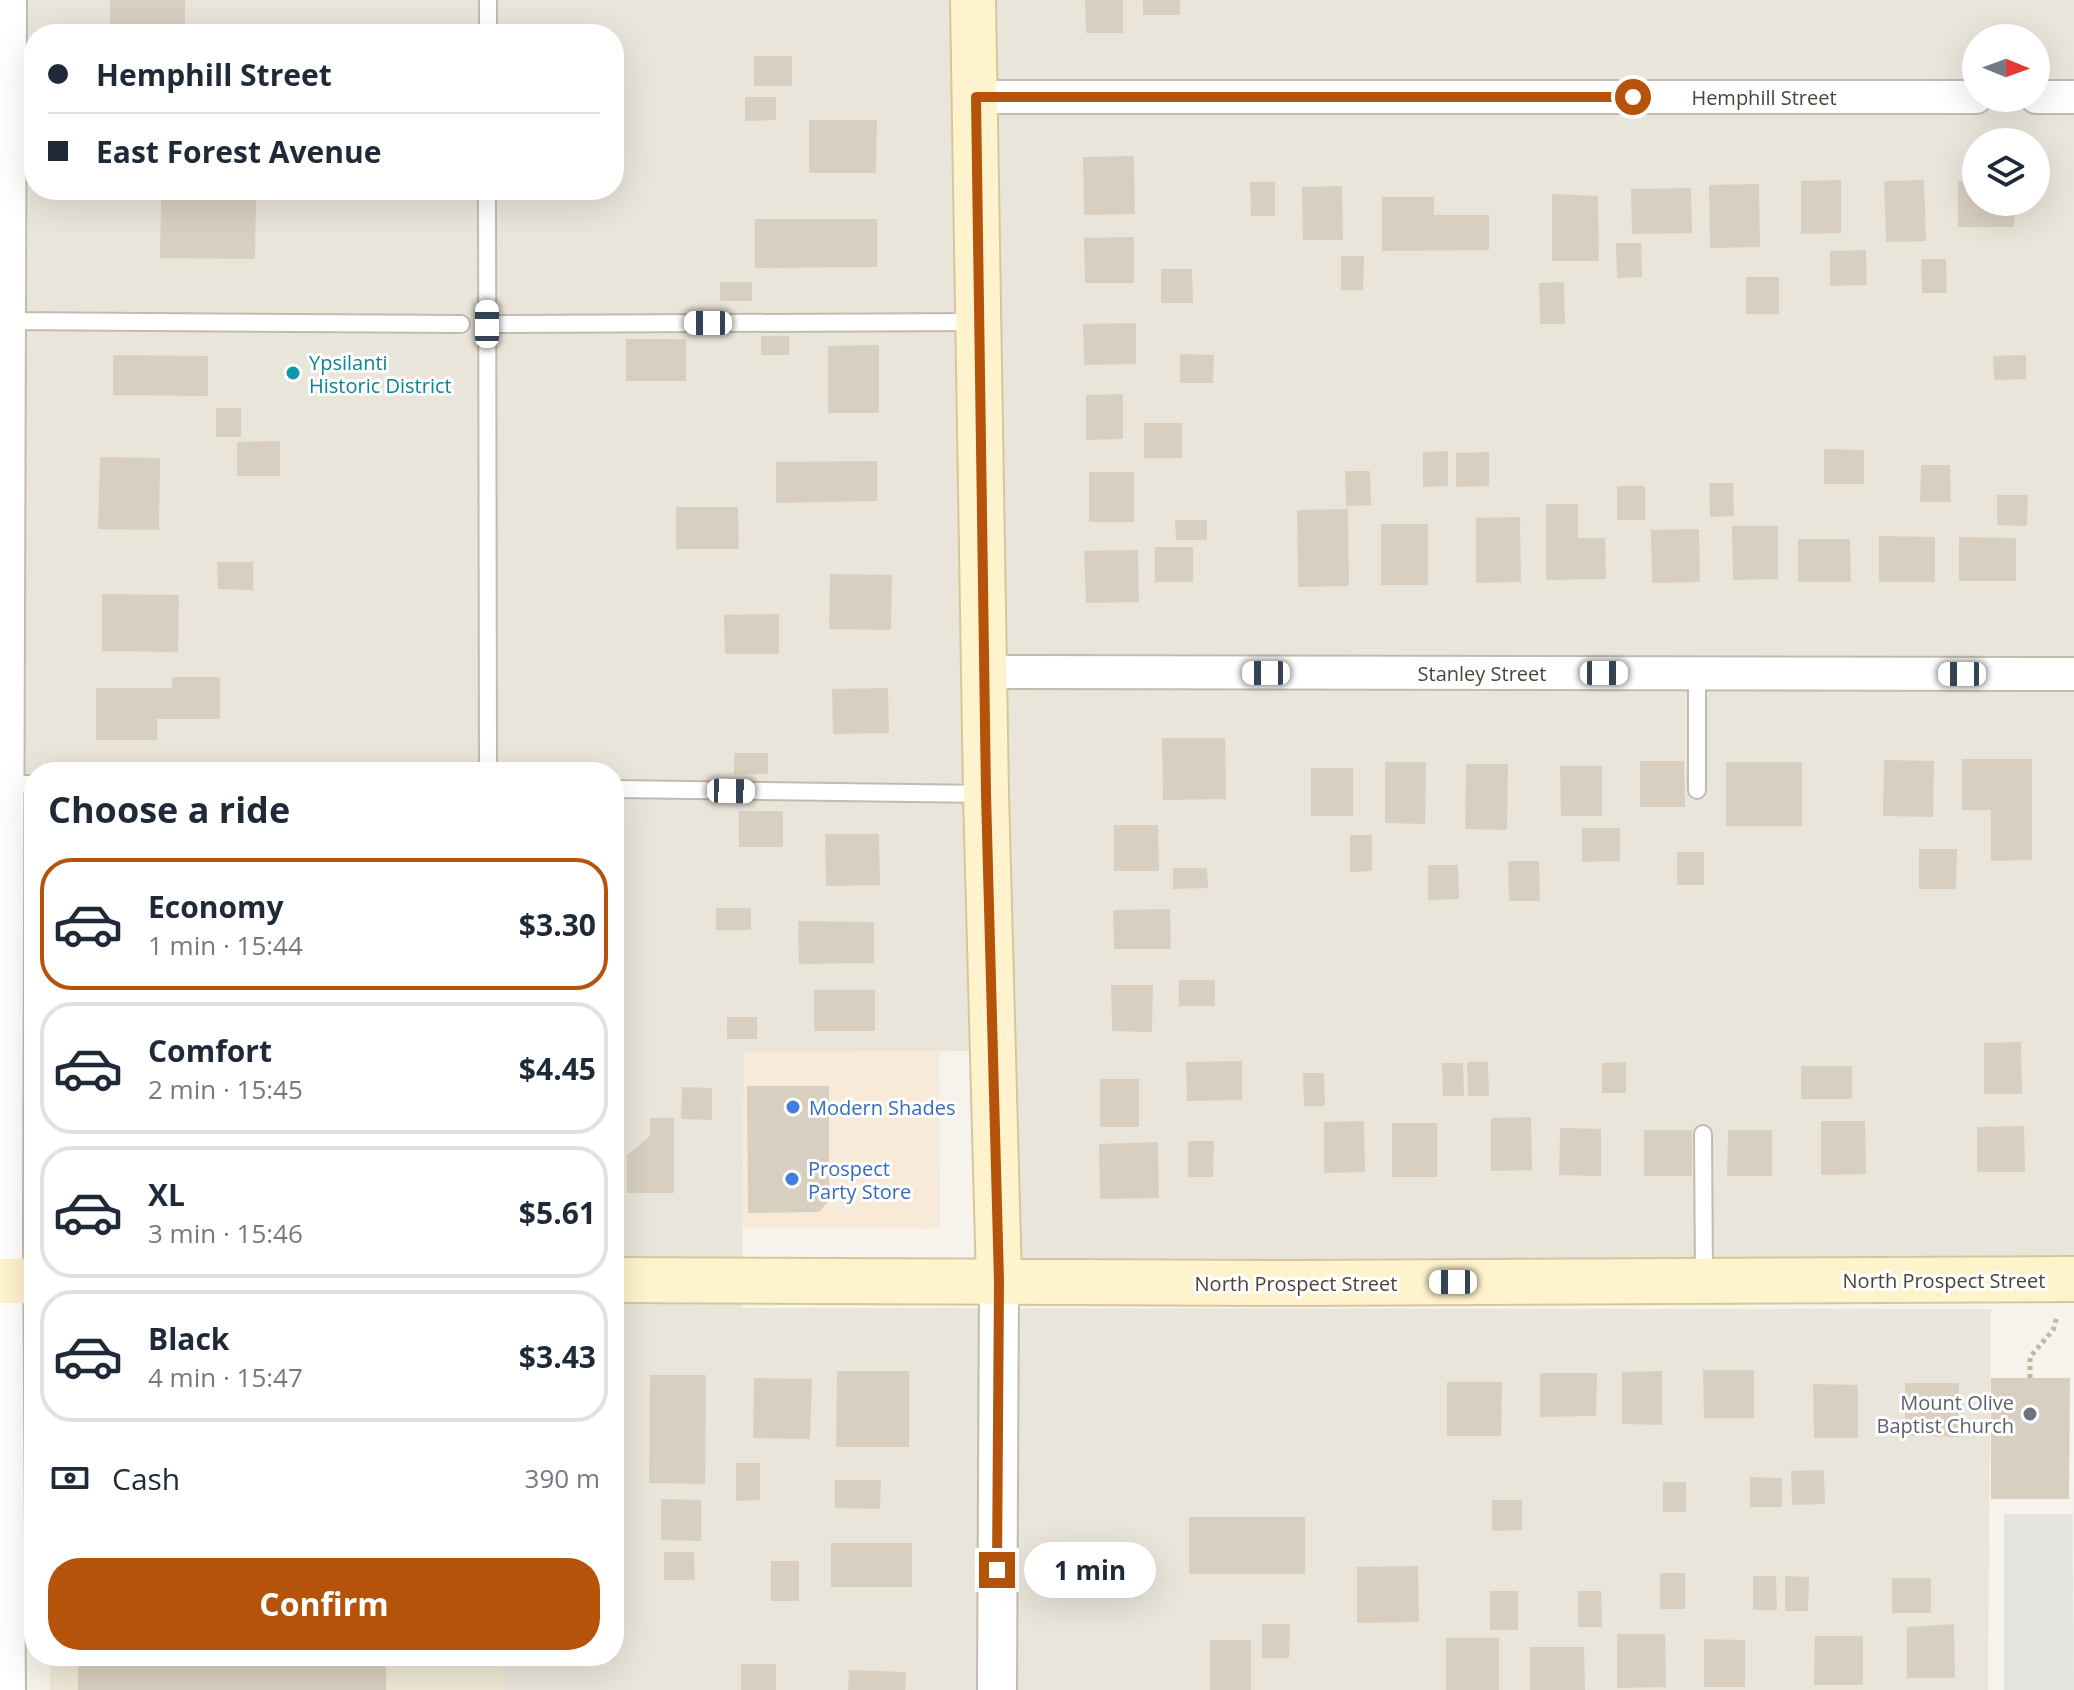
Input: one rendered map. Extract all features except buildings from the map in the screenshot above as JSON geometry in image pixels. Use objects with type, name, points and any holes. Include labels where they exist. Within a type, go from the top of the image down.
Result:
[{"type":"main road","points":[[973,0],[986,794],[999,1281]]},
{"type":"main road","name":"North Prospect Street","points":[[624,1280],[1296,1283],[1704,1280],[2066,1296]]},
{"type":"street","points":[[9,1690],[14,1281],[14,784],[4,321],[10,0]]},
{"type":"street","name":"Hemphill Street","points":[[976,97],[1962,97]]},
{"type":"street","points":[[2050,97],[2074,97]]},
{"type":"street","name":"Stanley Street","points":[[985,672],[2074,674]]},
{"type":"street","points":[[997,1690],[999,1281]]},
{"type":"lane","points":[[488,0],[488,24]]},
{"type":"lane","points":[[487,200],[488,762]]},
{"type":"lane","points":[[4,321],[461,324]]},
{"type":"lane","points":[[487,324],[978,322]]},
{"type":"lane","points":[[1697,673],[1697,790]]},
{"type":"lane","points":[[624,789],[986,794]]},
{"type":"lane","points":[[1703,1134],[1704,1280]]},
{"type":"path","points":[[2030,1378],[2030,1357],[2053,1330],[2066,1296]]},
{"type":"shaded area","points":[[0,0],[2074,0],[2074,1279],[999,1281],[981,1051],[744,1052],[742,1308],[1991,1309],[1988,1690],[503,1690],[503,1667],[624,1666],[624,762],[24,762],[24,1309],[0,1309]]},
{"type":"shaded area","points":[[939,1051],[940,1229],[743,1228],[744,1052]]},
{"type":"shaded area","points":[[2072,1475],[2074,1690],[2004,1690],[2004,1514],[2072,1514]]},
{"type":"shaded area","points":[[50,1666],[610,1666],[503,1667],[503,1690],[50,1690]]},
{"type":"place","name":"Ypsilanti Historic District","points":[[293,373]]},
{"type":"place","name":"Modern Shades","points":[[793,1107]]},
{"type":"place","name":"Prospect Party Store","points":[[792,1179]]},
{"type":"place","name":"Mount Olive Baptist Church","points":[[2030,1414]]},
{"type":"route","points":[[997,1570],[999,1281],[986,794],[976,97],[1633,97]]}]
